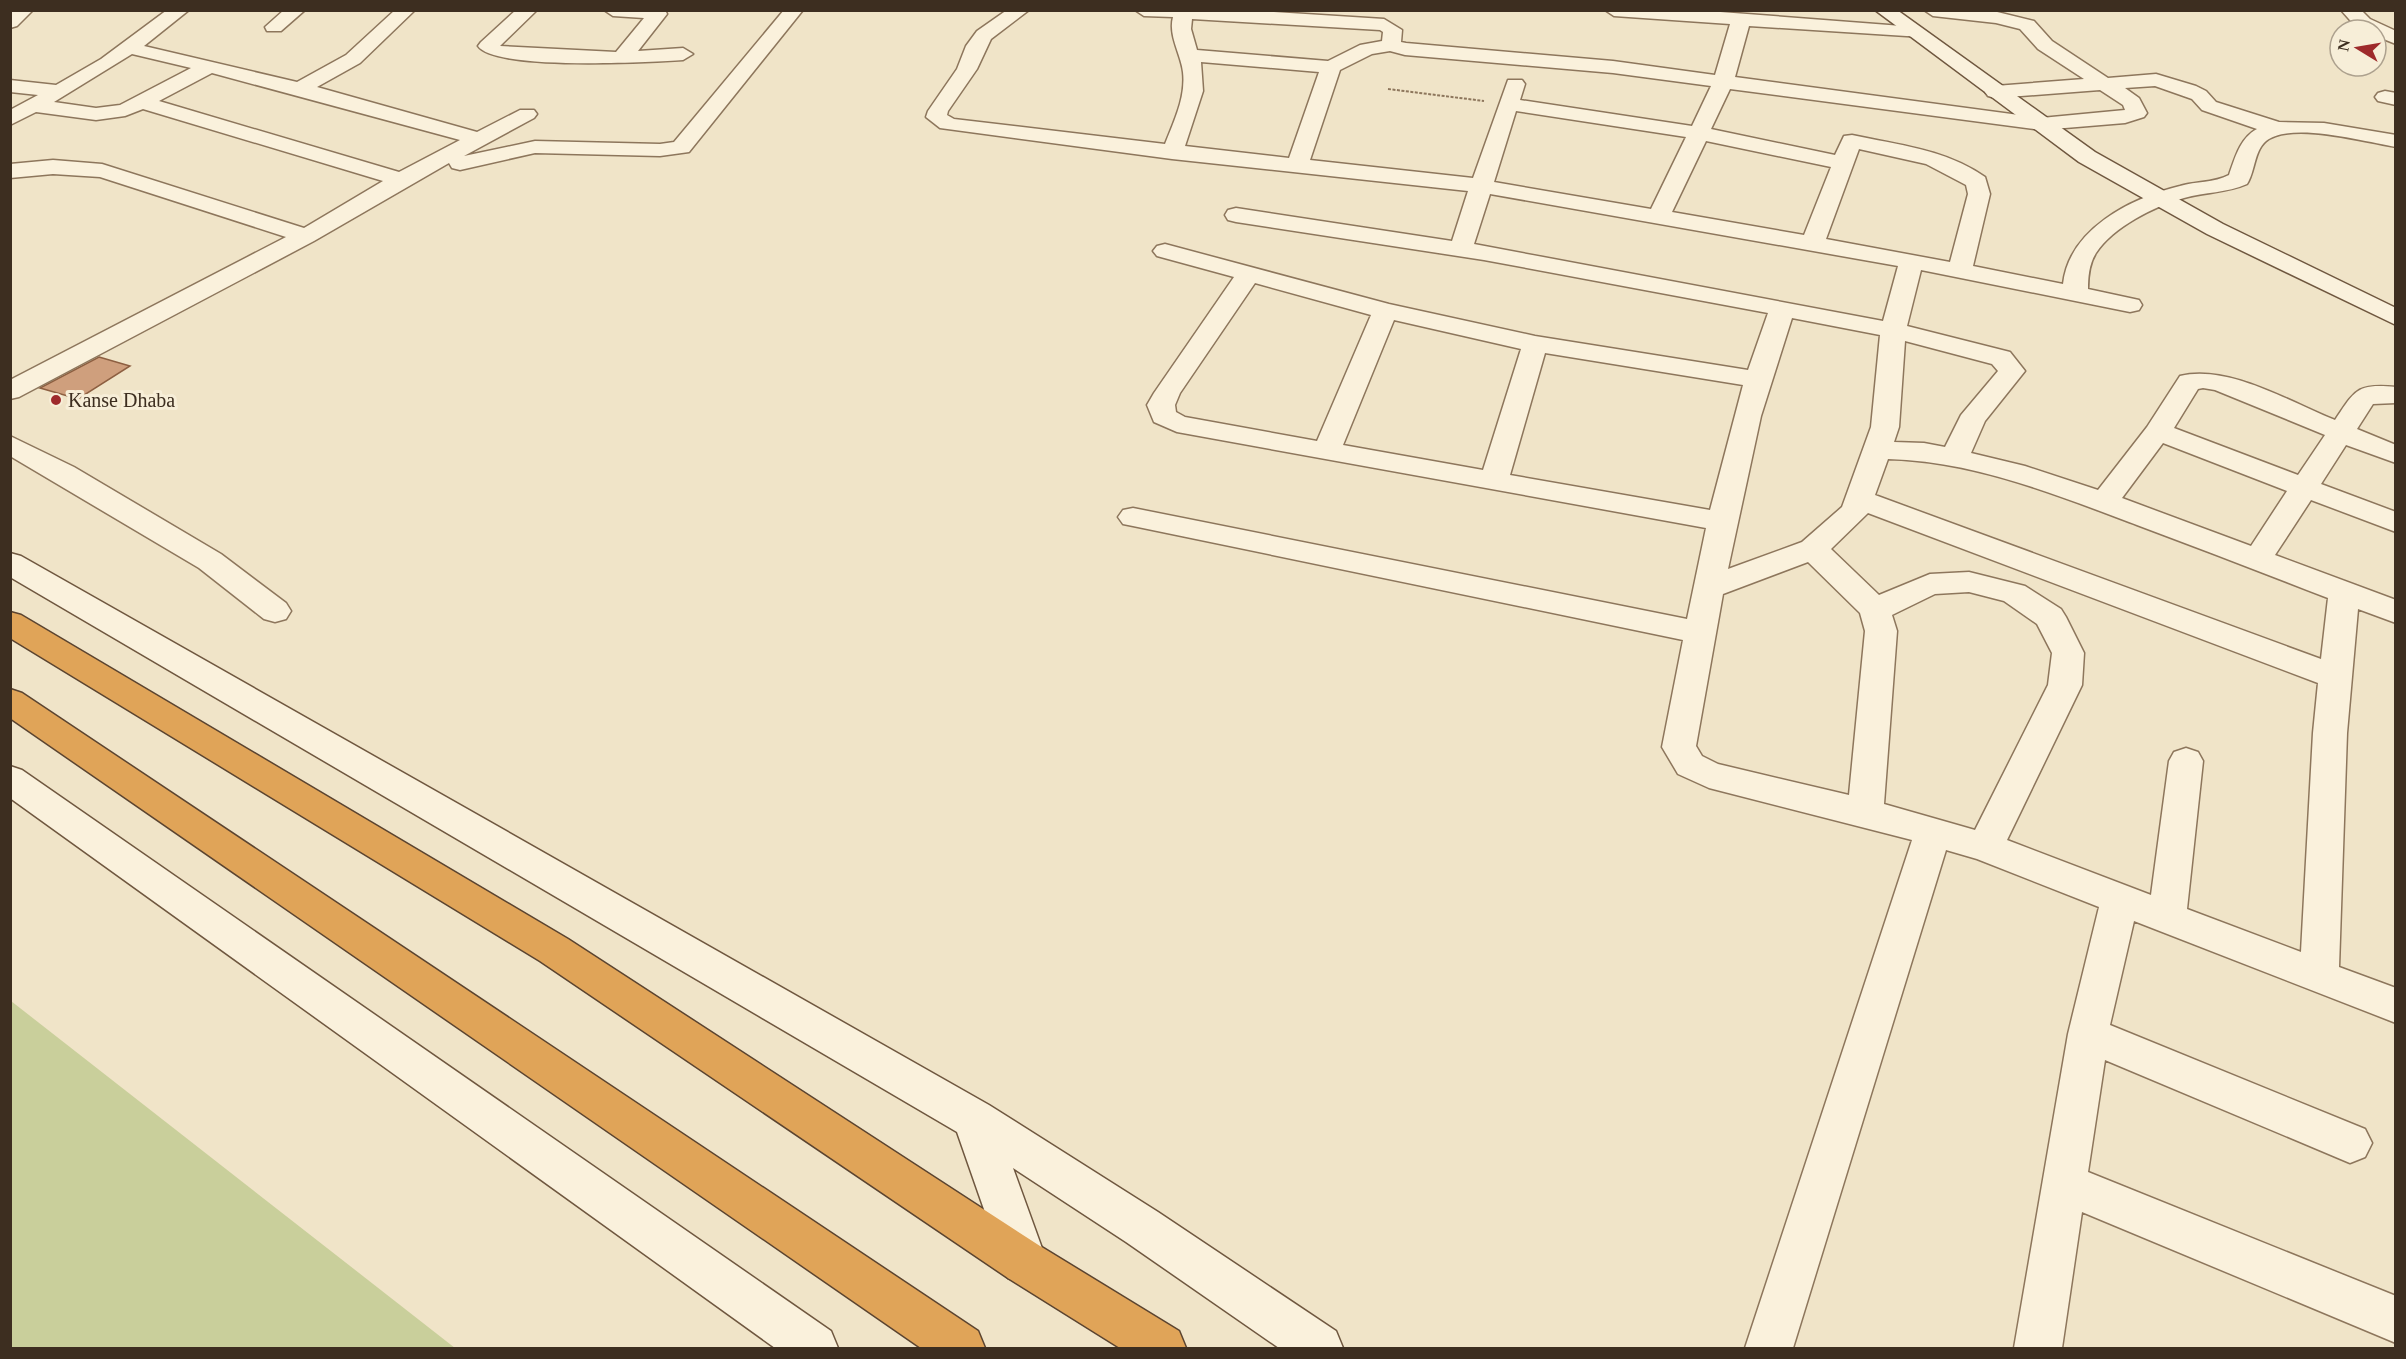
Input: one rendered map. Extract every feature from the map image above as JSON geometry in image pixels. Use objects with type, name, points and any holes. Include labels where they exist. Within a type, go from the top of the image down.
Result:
[{"type":"highway","points":[[10,623],[554,950],[1024,1262],[1162,1348]]},
{"type":"highway","points":[[10,701],[961,1348]]},
{"type":"street","points":[[10,22],[24,10]]},
{"type":"street","points":[[10,119],[129,48],[180,10]]},
{"type":"street","points":[[274,27],[296,10]]},
{"type":"street","points":[[299,88],[353,59],[406,10]]},
{"type":"street","points":[[528,10],[488,46],[508,53],[622,57],[683,54]]},
{"type":"street","points":[[613,10],[658,14],[658,17],[622,57]]},
{"type":"street","points":[[429,165],[475,161],[511,150],[535,147],[660,150],[681,147],[794,10]]},
{"type":"street","points":[[1020,10],[980,40],[967,69],[938,111],[936,117],[940,121],[962,127],[1173,153],[1481,186],[1658,219],[1911,261],[2130,305]]},
{"type":"street","points":[[1144,10],[1393,28]]},
{"type":"street","points":[[1614,10],[1694,14],[1741,20],[1915,33]]},
{"type":"street","points":[[1884,10],[2087,157],[2215,229],[2396,318]]},
{"type":"street","points":[[2349,10],[2363,23],[2396,38]]},
{"type":"street","points":[[1393,28],[1405,49],[1613,67],[1867,103],[2041,124],[2126,117],[2137,113],[2132,102],[2036,38],[2027,25],[1997,17],[1940,11]]},
{"type":"street","points":[[1173,153],[1191,100],[1194,74],[1180,24],[1186,12]]},
{"type":"street","points":[[1658,219],[1723,83],[1741,20]]},
{"type":"street","points":[[1190,55],[1331,67],[1367,49],[1393,28]]},
{"type":"street","points":[[129,48],[299,88],[479,139]]},
{"type":"street","points":[[1461,248],[1523,59]]},
{"type":"street","points":[[34,106],[110,113],[141,102],[211,66]]},
{"type":"street","points":[[1297,166],[1331,67]]},
{"type":"street","points":[[1995,92],[2147,80],[2169,83],[2199,95],[2209,106],[2278,129]]},
{"type":"street","points":[[10,86],[60,91]]},
{"type":"street","points":[[141,102],[401,180]]},
{"type":"street","points":[[1812,244],[1867,103]]},
{"type":"street","points":[[1509,104],[1699,133],[1843,163]]},
{"type":"street","points":[[10,391],[306,236],[401,180],[527,114]]},
{"type":"street","points":[[2075,294],[2077,267],[2088,246],[2107,230],[2161,198],[2185,191],[2228,185],[2239,179],[2250,148],[2259,136],[2278,129],[2307,127],[2396,141]]},
{"type":"street","points":[[1852,141],[1942,162],[1962,170],[1977,182],[1979,194],[1960,271]]},
{"type":"street","points":[[10,171],[53,167],[102,171],[306,236]]},
{"type":"street","points":[[1236,215],[1461,248],[1782,309],[2001,358],[2012,371],[1974,414],[1961,435],[1956,456]]},
{"type":"street","points":[[1165,251],[1385,311],[1535,344],[1757,379]]},
{"type":"street","points":[[1711,587],[1813,549],[1855,511],[1885,427],[1893,332],[1911,261]]},
{"type":"street","points":[[1249,274],[1161,405],[1164,416],[1177,424],[1723,522]]},
{"type":"street","points":[[1782,309],[1757,379],[1723,522],[1679,747],[1690,765],[1709,775],[1865,813],[1985,847],[2396,1006]]},
{"type":"street","points":[[1327,451],[1385,311]]},
{"type":"street","points":[[1494,482],[1535,344]]},
{"type":"street","points":[[2104,502],[2157,431],[2189,382],[2203,380],[2221,383],[2396,455]]},
{"type":"street","points":[[2257,560],[2302,487],[2363,398],[2375,393],[2396,395]]},
{"type":"street","points":[[2157,431],[2396,523]]},
{"type":"street","points":[[10,444],[64,473],[210,561],[275,611]]},
{"type":"street","points":[[1877,450],[1924,451],[1956,456],[2104,502],[2396,612]]},
{"type":"street","points":[[1859,499],[2336,677]]},
{"type":"street","points":[[1133,517],[1702,633]]},
{"type":"street","points":[[1813,549],[1875,610],[1881,631],[1865,813]]},
{"type":"street","points":[[10,563],[974,1119],[1142,1227],[1319,1348]]},
{"type":"street","points":[[1875,610],[1930,584],[1969,582],[2014,593],[2050,617],[2068,653],[2065,685],[1985,847]]},
{"type":"street","points":[[2319,978],[2330,733],[2344,594]]},
{"type":"street","points":[[2167,919],[2186,760]]},
{"type":"street","points":[[10,779],[814,1348]]},
{"type":"street","points":[[1769,1348],[1933,833]]},
{"type":"street","points":[[2040,1347],[2088,1034],[2120,900]]},
{"type":"street","points":[[2088,1034],[2350,1143]]},
{"type":"street","points":[[974,1119],[1024,1262]]},
{"type":"street","points":[[2064,1183],[2396,1320]]},
{"type":"path","points":[[1388,89],[1509,104]]},
{"type":"green space","points":[[11,1001],[455,1348],[11,1348]]},
{"type":"building","points":[[99,357],[130,366],[78,399],[40,388]]},
{"type":"place","name":"Kanse Dhaba","points":[[56,400]]}]
